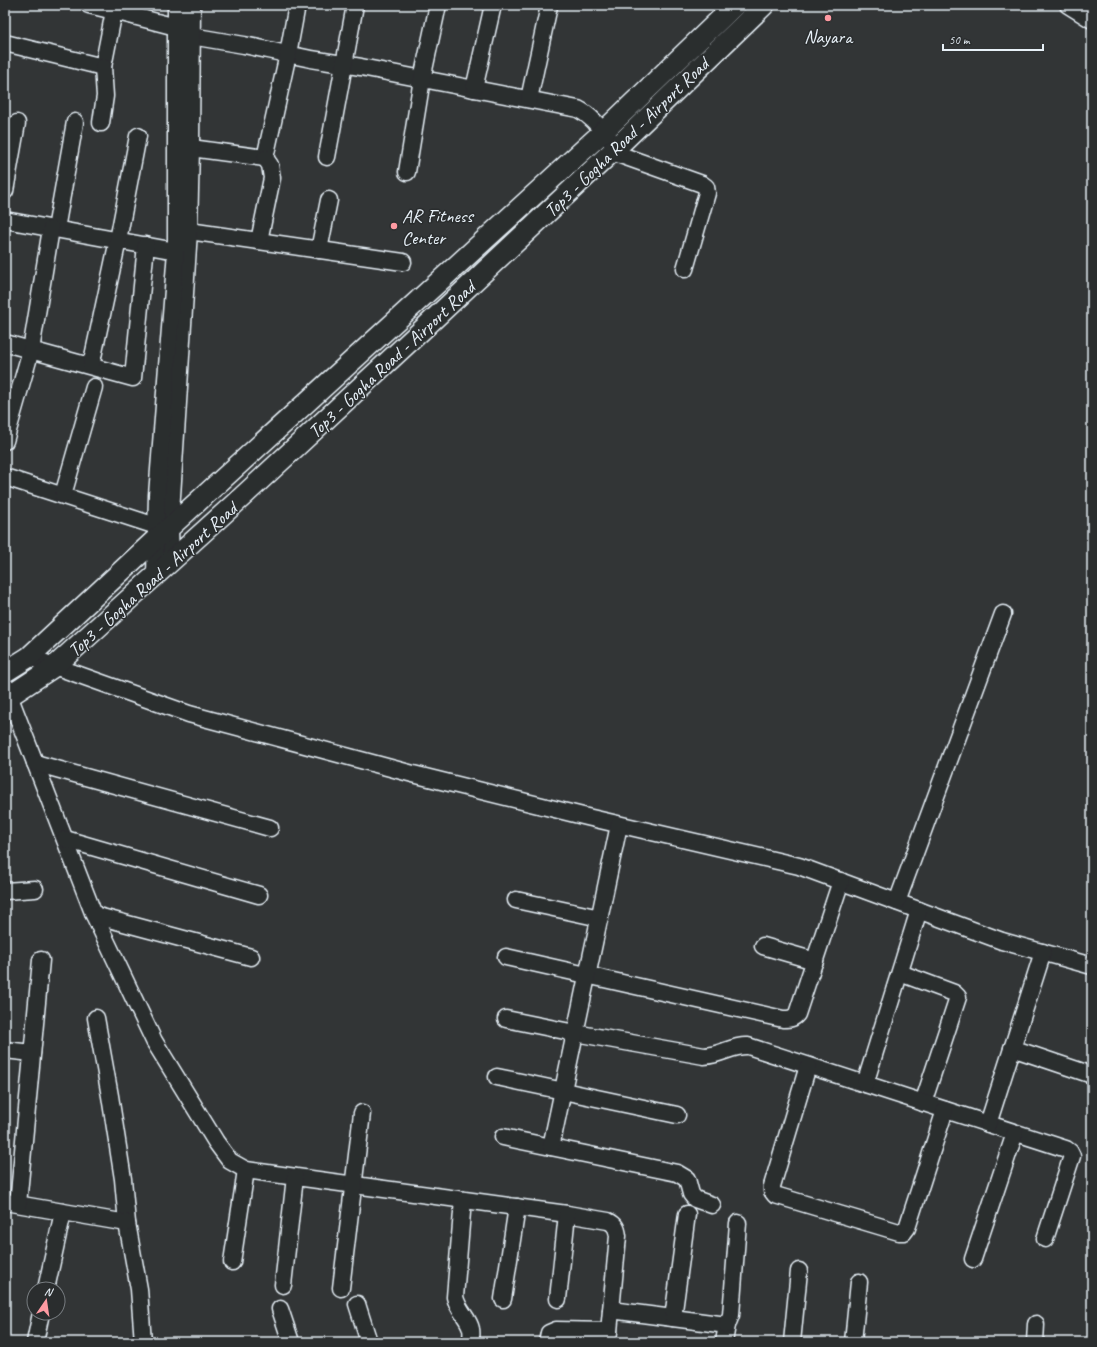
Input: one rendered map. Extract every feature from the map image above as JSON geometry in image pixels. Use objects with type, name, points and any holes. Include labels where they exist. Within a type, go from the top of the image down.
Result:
[{"type":"main road","points":[[5,672],[29,657],[161,531],[603,132],[735,5]]},
{"type":"main road","name":"Top3 - Gogha Road - Airport Road","points":[[7,693],[55,666],[171,562],[411,341],[614,150],[764,5]]},
{"type":"street","points":[[90,5],[176,27]]},
{"type":"street","points":[[171,562],[161,531],[157,495],[176,251],[176,5]]},
{"type":"street","points":[[155,575],[161,531],[189,231],[192,5]]},
{"type":"street","points":[[265,158],[288,54],[297,5]]},
{"type":"street","points":[[327,157],[355,5]]},
{"type":"street","points":[[407,172],[422,79],[438,5]]},
{"type":"street","points":[[474,89],[493,5]]},
{"type":"street","points":[[1068,5],[1092,20]]},
{"type":"street","points":[[529,99],[549,6]]},
{"type":"street","points":[[101,123],[105,96],[103,67],[114,11]]},
{"type":"street","points":[[191,36],[529,99],[578,109],[587,113],[603,132],[614,150],[702,184],[706,187],[708,192],[685,269]]},
{"type":"street","points":[[5,43],[103,67]]},
{"type":"street","points":[[5,441],[31,350],[53,229],[75,122]]},
{"type":"street","points":[[5,191],[16,124]]},
{"type":"street","points":[[91,366],[118,240],[138,136]]},
{"type":"street","points":[[191,148],[265,158],[270,164],[272,178],[259,241]]},
{"type":"street","points":[[319,250],[329,200]]},
{"type":"street","points":[[5,220],[176,251]]},
{"type":"street","points":[[189,231],[403,262]]},
{"type":"street","points":[[5,343],[133,378],[146,245]]},
{"type":"street","points":[[63,495],[94,387]]},
{"type":"street","points":[[5,476],[63,495],[161,531]]},
{"type":"street","points":[[897,902],[1003,614]]},
{"type":"street","points":[[29,657],[189,714],[413,774],[619,825],[799,866],[1002,940],[1092,966]]},
{"type":"street","points":[[7,693],[94,915],[154,1040],[216,1142],[230,1161],[246,1170],[567,1214],[608,1221],[614,1224],[617,1229],[618,1236],[608,1337],[556,1330],[549,1333],[547,1342]]},
{"type":"street","points":[[35,763],[270,828]]},
{"type":"street","points":[[551,1147],[619,825]]},
{"type":"street","points":[[65,839],[259,895]]},
{"type":"street","points":[[506,957],[588,974],[783,1019],[795,1018],[841,882]]},
{"type":"street","points":[[5,891],[35,889]]},
{"type":"street","points":[[516,900],[600,918]]},
{"type":"street","points":[[865,1084],[919,910]]},
{"type":"street","points":[[94,915],[251,957]]},
{"type":"street","points":[[763,946],[815,961]]},
{"type":"street","points":[[988,1124],[1042,952]]},
{"type":"street","points":[[41,960],[32,1053],[11,1203],[127,1223]]},
{"type":"street","points":[[900,973],[954,993],[958,997],[923,1103]]},
{"type":"street","points":[[96,1018],[123,1179],[127,1223],[139,1289],[143,1342]]},
{"type":"street","points":[[506,1019],[704,1056],[721,1053],[741,1046],[748,1046],[1066,1149],[1072,1156],[1045,1239]]},
{"type":"street","points":[[1012,1048],[1092,1075]]},
{"type":"street","points":[[5,1050],[32,1053]]},
{"type":"street","points":[[808,1066],[772,1186],[772,1191],[776,1195],[899,1232],[904,1232],[907,1228],[945,1110]]},
{"type":"street","points":[[497,1077],[677,1115]]},
{"type":"street","points":[[341,1288],[362,1113]]},
{"type":"street","points":[[973,1260],[1015,1133]]},
{"type":"street","points":[[503,1137],[677,1173],[687,1179],[691,1194],[695,1199],[712,1205]]},
{"type":"street","points":[[232,1262],[246,1170]]},
{"type":"street","points":[[283,1285],[295,1177]]},
{"type":"street","points":[[463,1200],[455,1297],[457,1305],[472,1329],[471,1342]]},
{"type":"street","points":[[503,1299],[517,1207]]},
{"type":"street","points":[[48,1281],[63,1212]]},
{"type":"street","points":[[558,1299],[567,1214]]},
{"type":"street","points":[[673,1318],[687,1214]]},
{"type":"street","points":[[724,1342],[727,1325],[731,1315],[738,1223]]},
{"type":"street","points":[[792,1342],[799,1271]]},
{"type":"street","points":[[853,1342],[859,1282]]},
{"type":"street","points":[[357,1304],[369,1342]]},
{"type":"street","points":[[280,1309],[291,1342]]},
{"type":"street","points":[[611,1310],[727,1325]]},
{"type":"street","points":[[35,1342],[39,1321]]},
{"type":"street","points":[[1035,1342],[1036,1324]]},
{"type":"place","name":"Nayara","points":[[828,18]]},
{"type":"place","name":"AR Fitness Center","points":[[394,226]]}]
